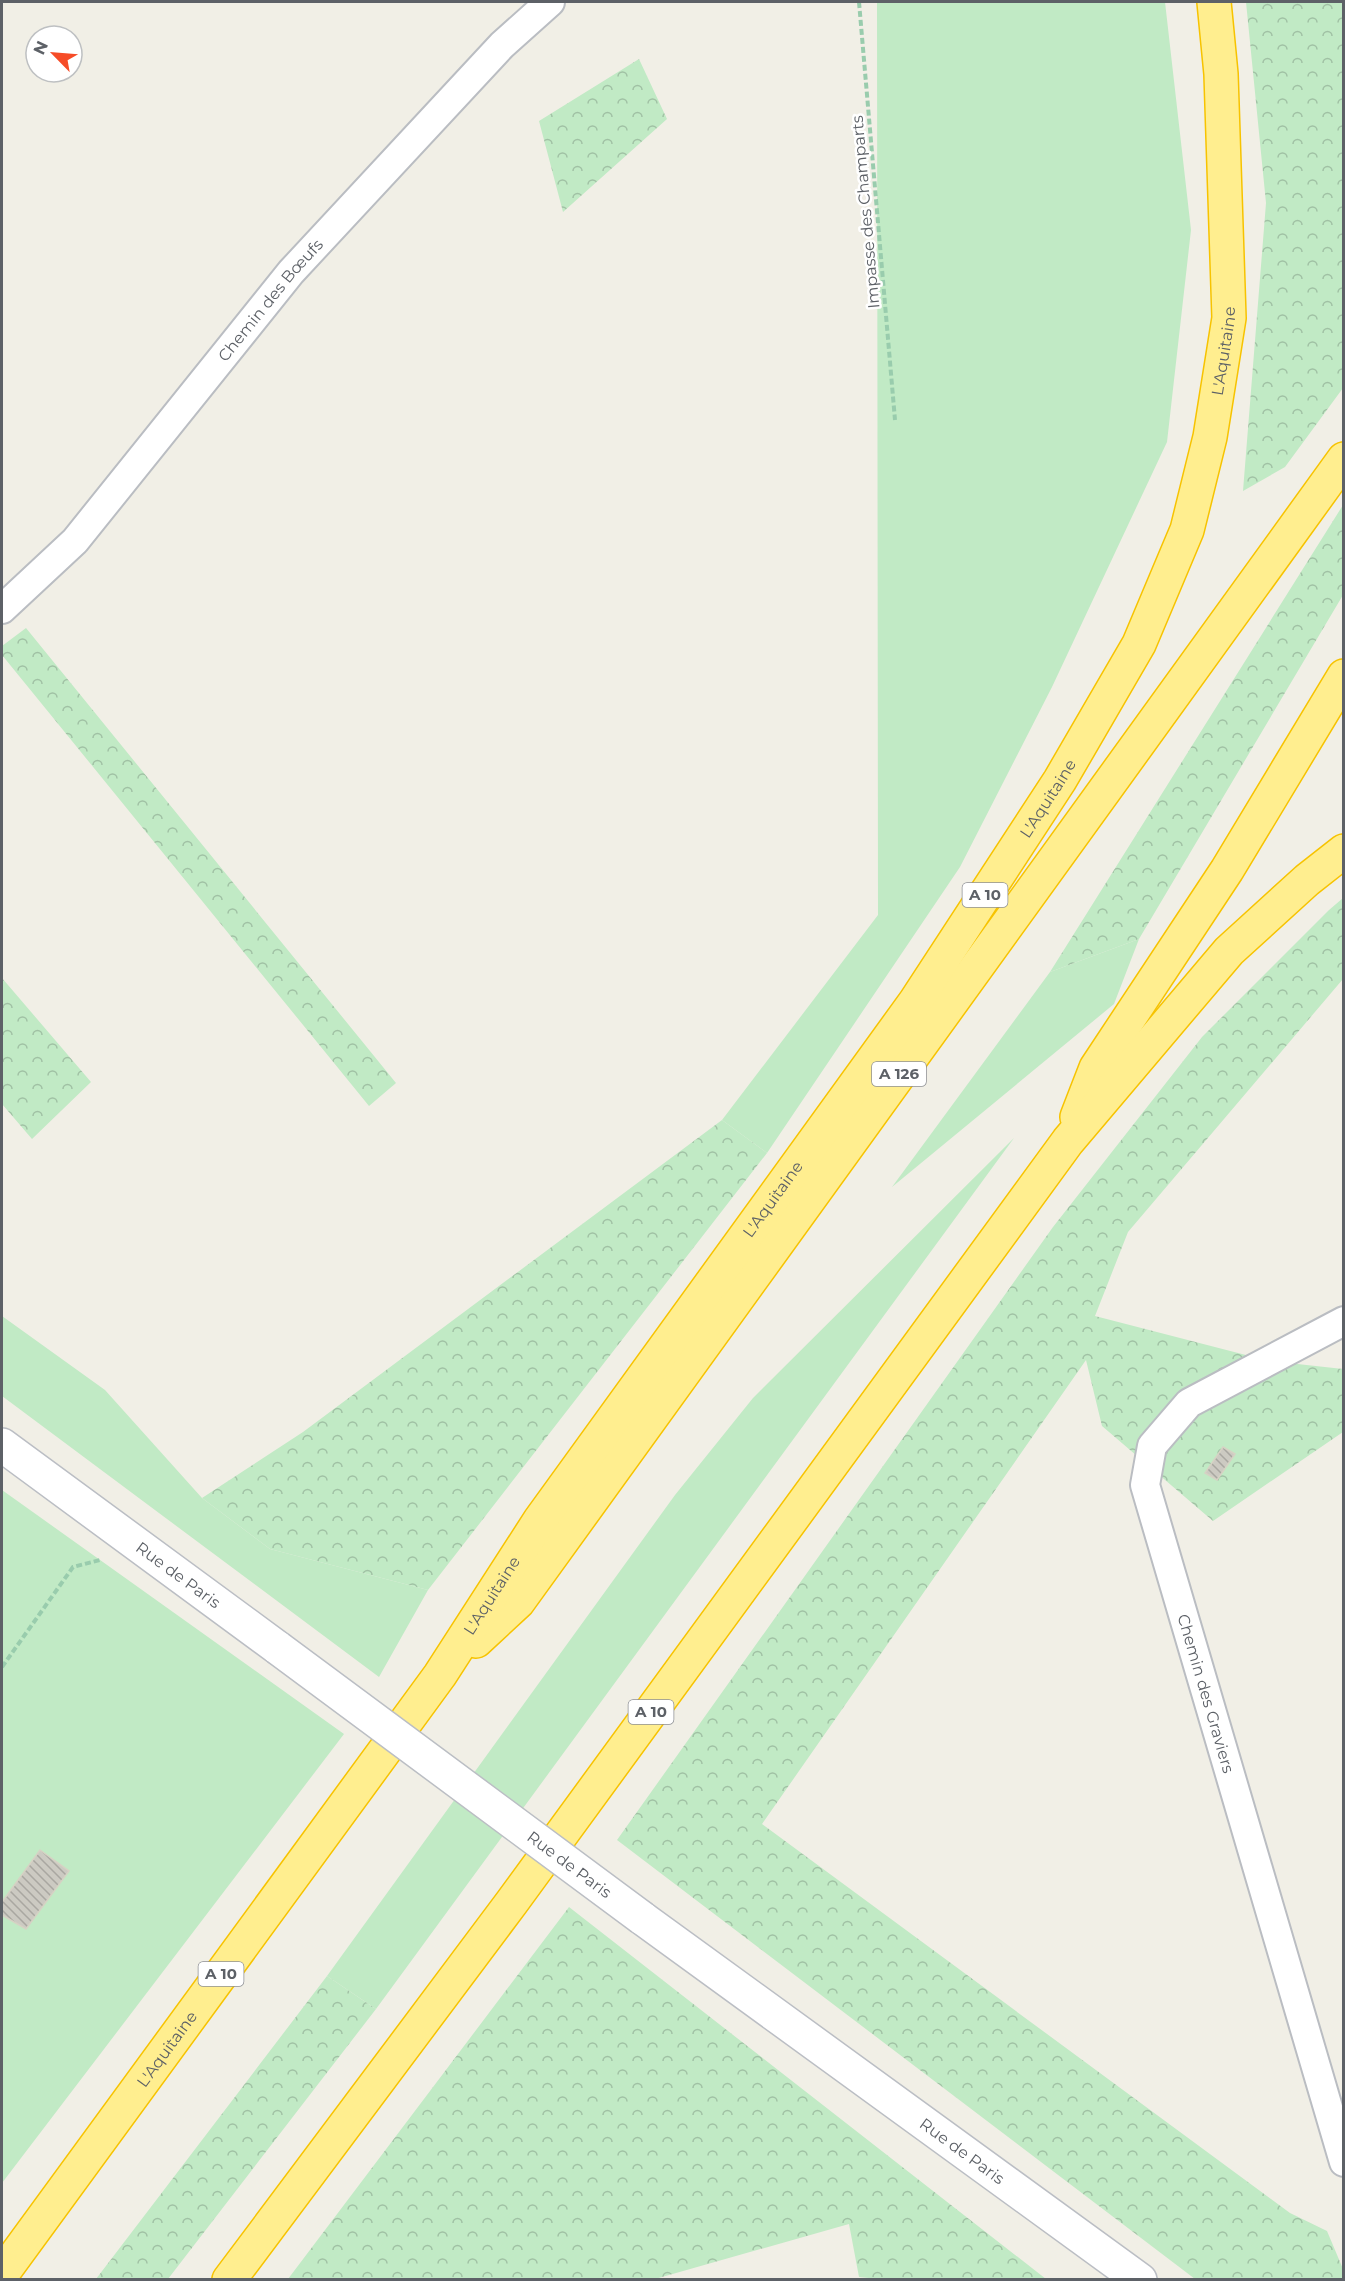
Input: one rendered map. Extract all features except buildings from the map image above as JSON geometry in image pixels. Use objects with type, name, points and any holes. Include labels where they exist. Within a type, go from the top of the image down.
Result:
[{"type":"highway","name":"L'Aquitaine","points":[[2,2274],[440,1675],[540,1520],[915,1002],[1060,780],[1139,644],[1187,530],[1210,437],[1229,318],[1222,96],[1214,2]]},
{"type":"highway","name":"A 126","points":[[440,1675],[518,1602],[1344,459]]},
{"type":"highway","points":[[1068,1142],[1096,1068],[1227,870],[1344,676]]},
{"type":"highway","name":"A 10","points":[[230,2280],[512,1902],[1068,1142],[1229,951],[1307,880],[1344,851]]},
{"type":"street","name":"Chemin des Bœufs","points":[[2,609],[75,541],[291,272],[502,45],[550,2]]},
{"type":"street","name":"Chemin des Graviers","points":[[1344,1321],[1189,1403],[1152,1446],[1145,1485],[1344,2162]]},
{"type":"street","name":"Rue de Paris","points":[[2,1445],[642,1918],[1140,2280]]},
{"type":"path","name":"Impasse des Champarts","points":[[859,2],[895,420]]},
{"type":"path","points":[[2,1667],[73,1567],[141,1549]]},
{"type":"green space","points":[[877,2],[1165,2],[1191,230],[1167,442],[1052,687],[960,867],[767,1153],[722,1120],[878,915]]},
{"type":"green space","points":[[1246,2],[1343,2],[1343,388],[1285,467],[1243,491],[1266,203]]},
{"type":"green space","points":[[639,59],[667,119],[563,212],[539,121]]},
{"type":"green space","points":[[1343,505],[1343,595],[1139,939],[1050,972]]},
{"type":"green space","points":[[26,628],[396,1083],[369,1106],[2,655],[2,646]]},
{"type":"green space","points":[[1343,898],[1343,979],[1128,1232],[1095,1316],[1269,1361],[1343,1369],[1343,1432],[1213,1521],[1102,1426],[1086,1360],[762,1824],[1290,2213],[1327,2231],[1343,2269],[1343,2279],[1195,2279],[617,1840],[1053,1227],[1202,1037]]},
{"type":"green space","points":[[1139,939],[1114,1004],[892,1187],[1050,972]]},
{"type":"green space","points":[[2,978],[91,1082],[32,1139],[2,1104]]},
{"type":"green space","points":[[722,1120],[767,1153],[428,1590],[270,1549],[202,1498],[303,1432]]},
{"type":"green space","points":[[1014,1138],[376,2009],[327,1976],[675,1495],[753,1398]]},
{"type":"green space","points":[[2,1316],[105,1390],[202,1498],[270,1549],[428,1590],[379,1677],[2,1396]]},
{"type":"green space","points":[[2,1490],[344,1734],[2,2183]]},
{"type":"green space","points":[[569,1907],[1046,2279],[888,2280],[859,2277],[849,2224],[655,2279],[288,2279]]},
{"type":"green space","points":[[327,1976],[376,2009],[168,2279],[96,2279]]}]
